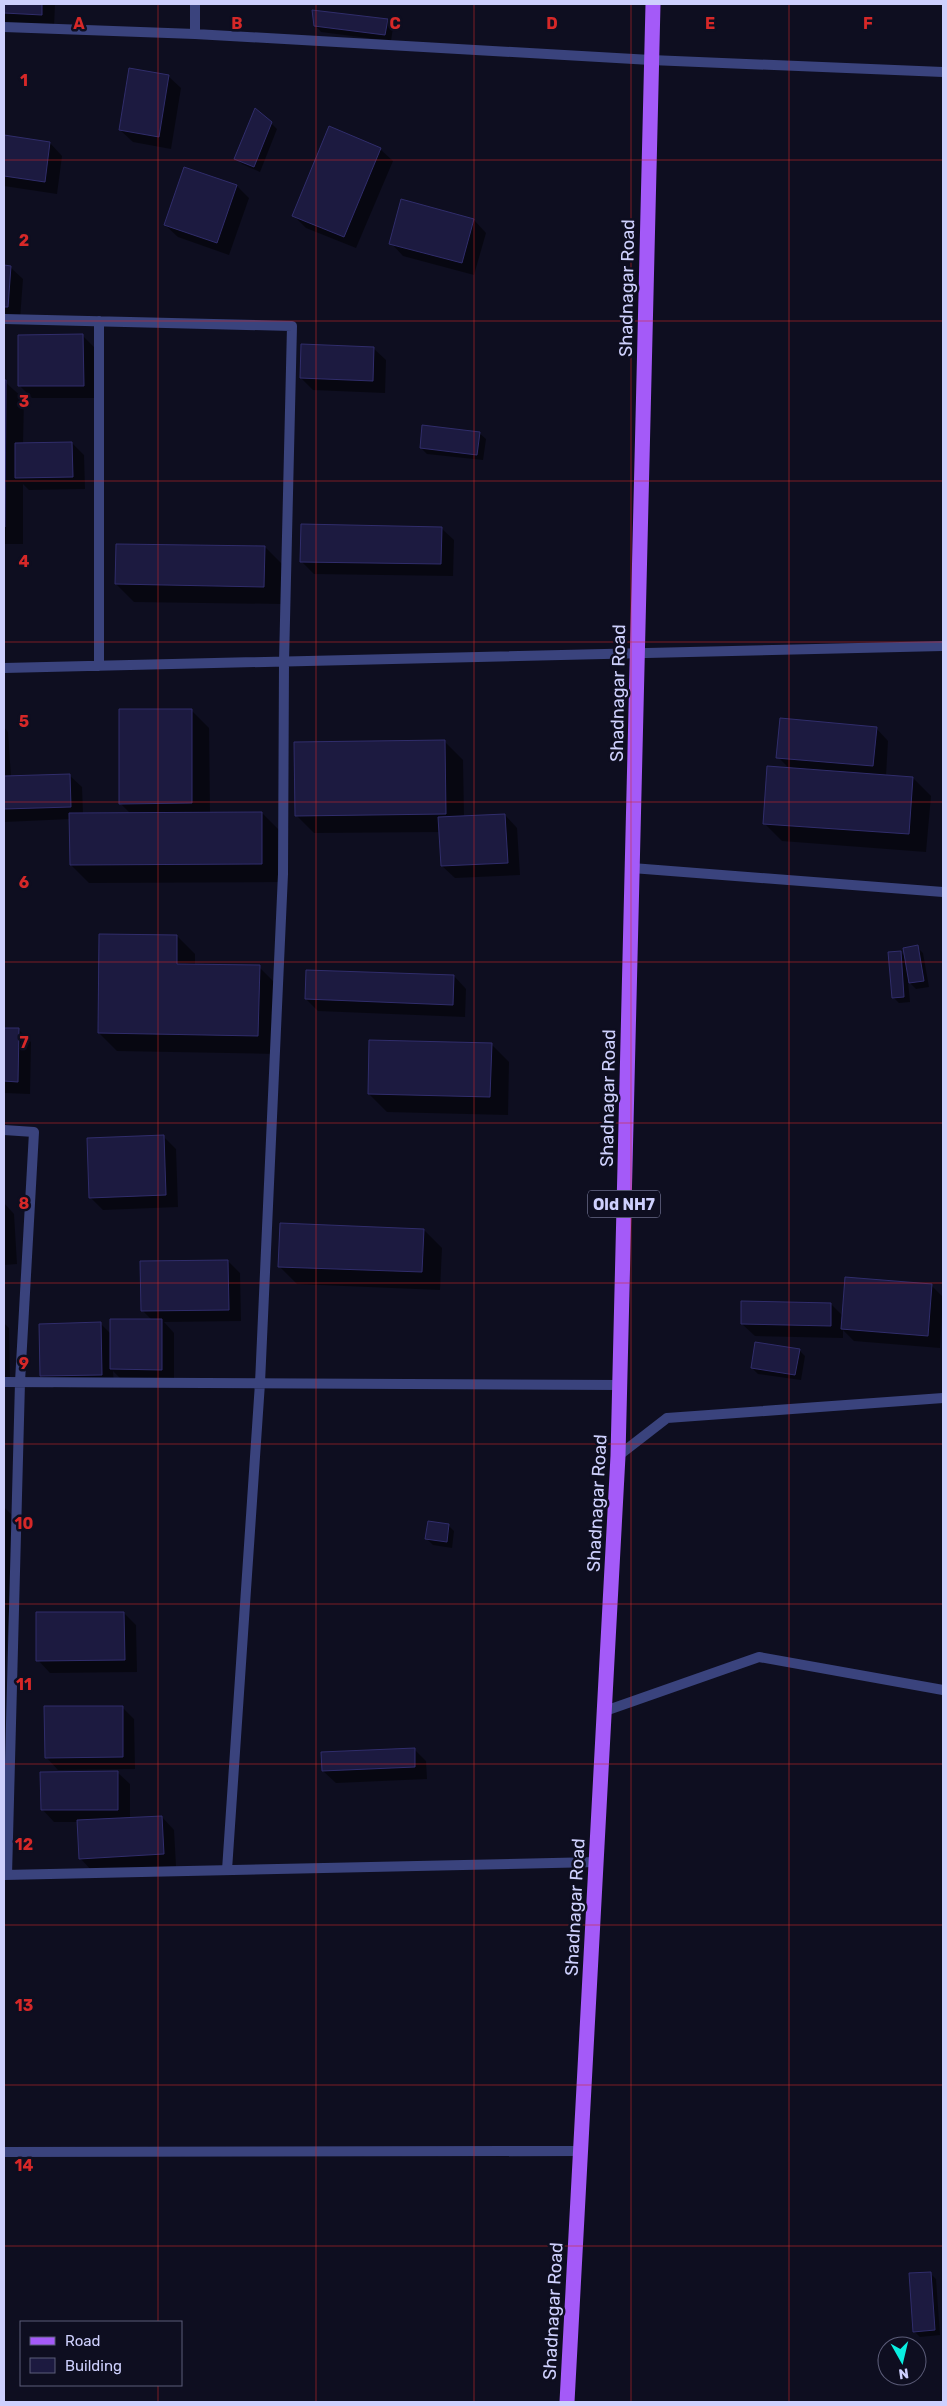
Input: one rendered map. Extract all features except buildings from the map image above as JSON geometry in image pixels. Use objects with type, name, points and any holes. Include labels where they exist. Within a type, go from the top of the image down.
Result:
[{"type":"main road","name":"Shadnagar Road","points":[[567,2402],[618,1456],[653,4]]},
{"type":"street","points":[[195,4],[195,34]]},
{"type":"street","points":[[4,26],[195,34],[651,60],[943,72]]},
{"type":"street","points":[[4,319],[292,326],[284,662],[282,874],[260,1384],[227,1870]]},
{"type":"street","points":[[99,321],[99,666]]},
{"type":"street","points":[[4,668],[943,646]]},
{"type":"street","points":[[632,868],[943,892]]},
{"type":"street","points":[[4,1130],[34,1132],[20,1382],[5,1875],[597,1862]]},
{"type":"street","points":[[4,1382],[620,1385]]},
{"type":"street","points":[[618,1456],[668,1418],[943,1398]]},
{"type":"street","points":[[605,1711],[759,1657],[943,1690]]},
{"type":"street","points":[[4,2152],[580,2151]]}]
